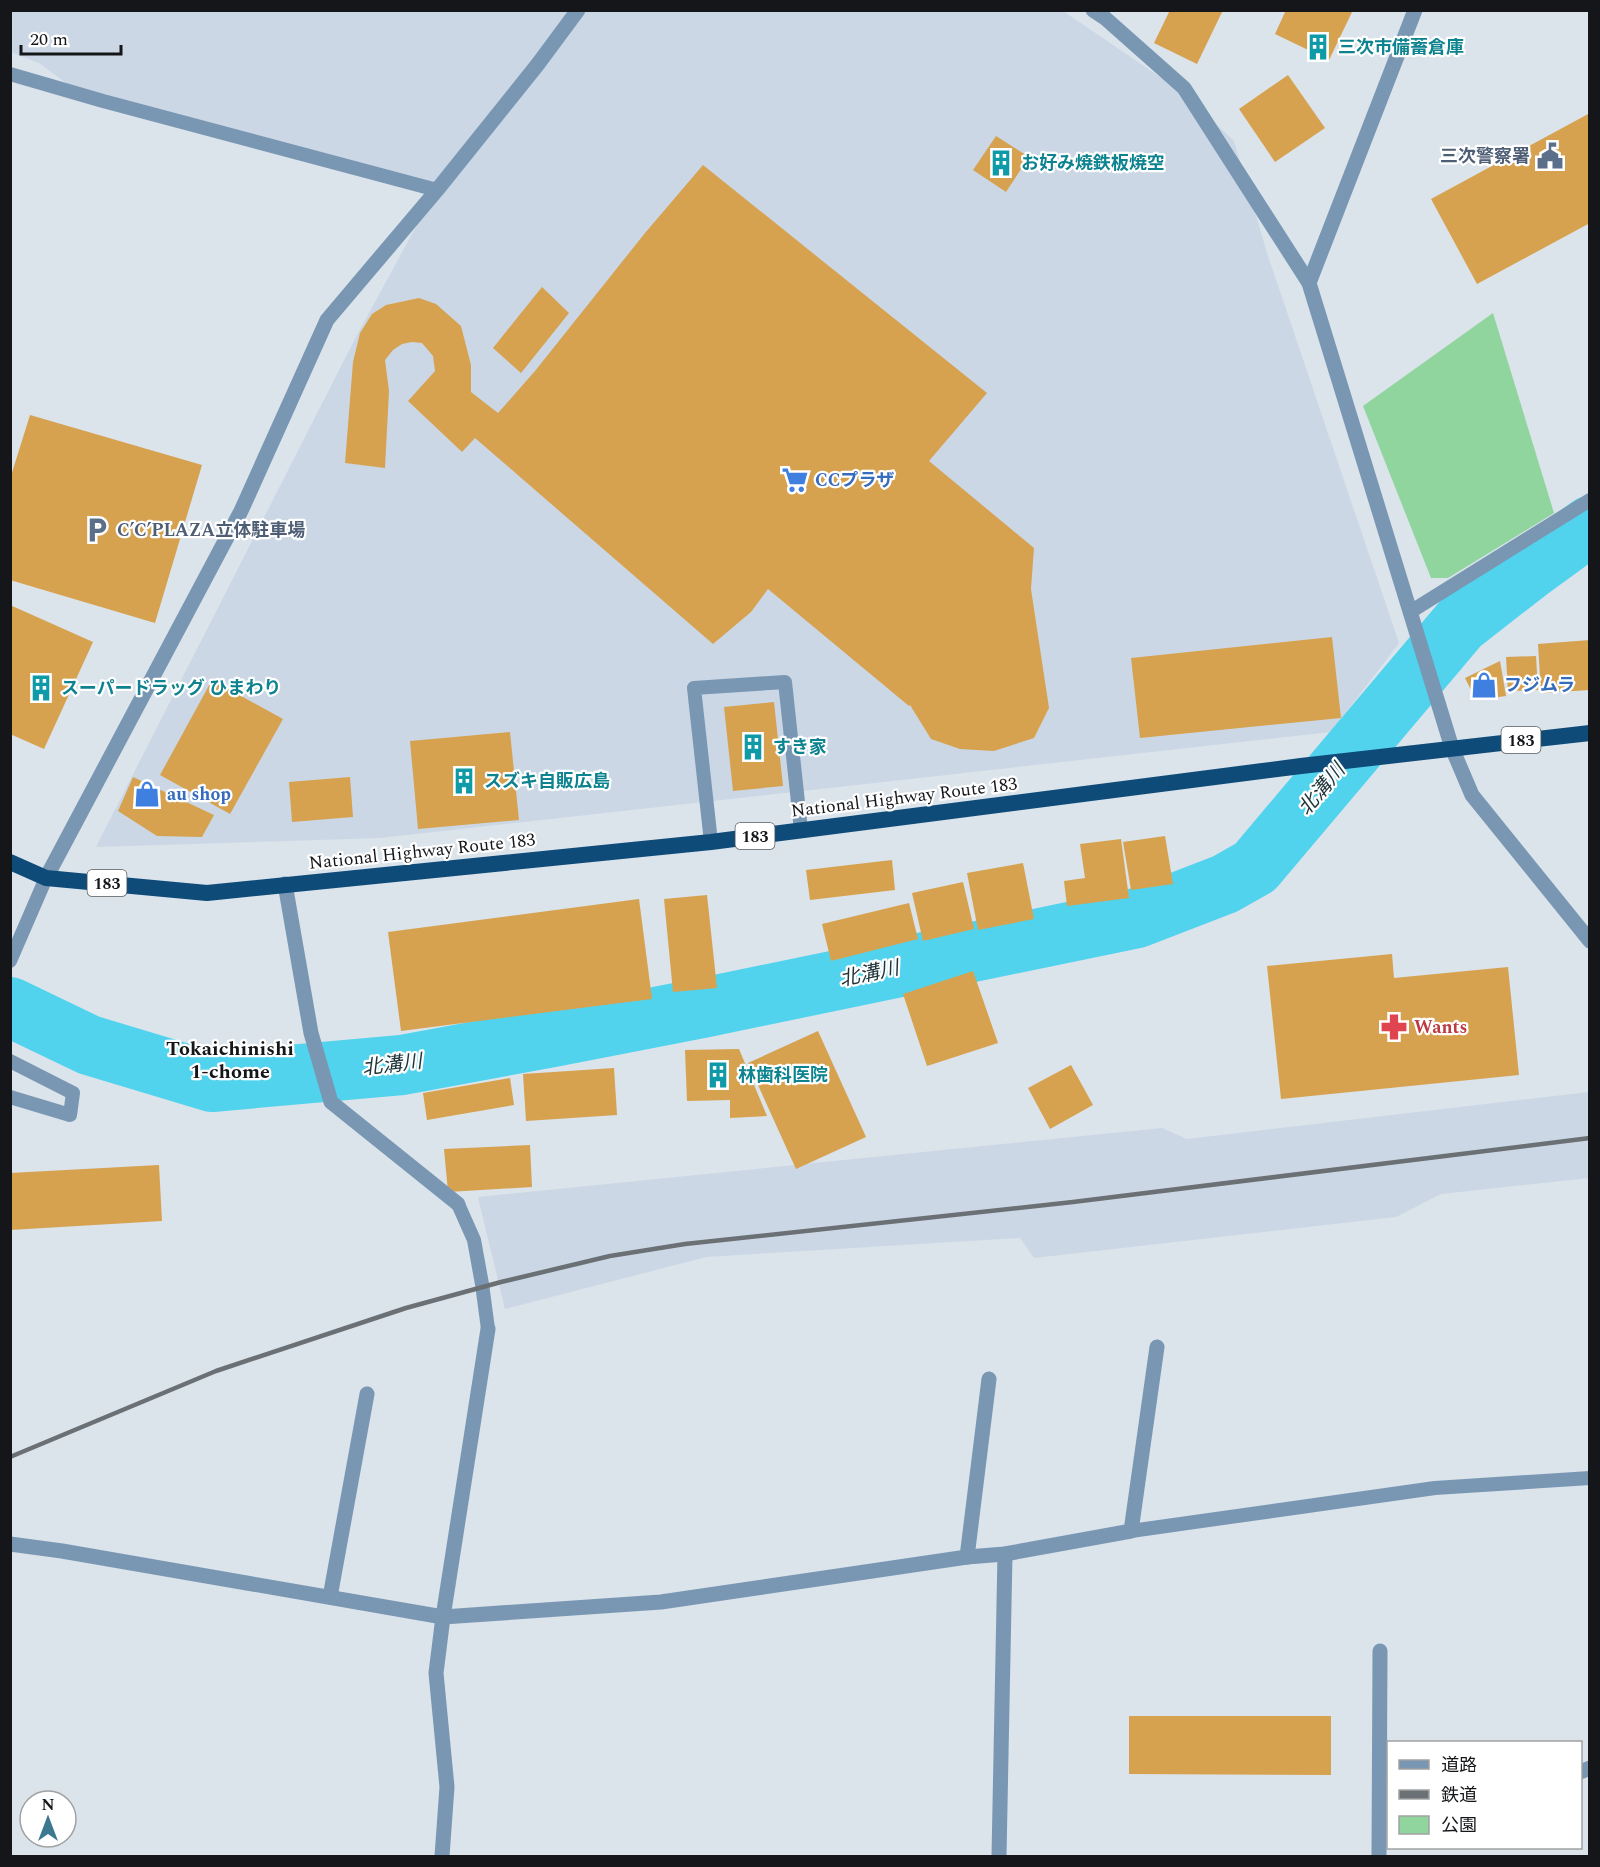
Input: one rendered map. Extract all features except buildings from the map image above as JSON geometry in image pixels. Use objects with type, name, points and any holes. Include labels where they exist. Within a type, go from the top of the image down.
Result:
[{"type":"highway","name":"National Highway Route 183","points":[[10,862],[46,878],[207,893],[711,842],[1301,766],[1590,733]]},
{"type":"street","points":[[46,878],[241,511],[327,320],[436,190],[538,64],[578,10]]},
{"type":"street","points":[[1093,10],[1184,88],[1309,283],[1452,748],[1472,795],[1590,941]]},
{"type":"street","points":[[1309,283],[1415,10]]},
{"type":"street","points":[[285,884],[311,1033],[331,1102],[458,1204]]},
{"type":"street","points":[[442,1857],[447,1787],[436,1673],[442,1617],[488,1329]]},
{"type":"street","points":[[10,1544],[442,1617],[661,1602],[967,1557],[1005,1554],[1131,1531],[1157,1347]]},
{"type":"street","points":[[967,1557],[989,1379]]},
{"type":"street","points":[[330,1597],[367,1394]]},
{"type":"street","points":[[999,1857],[1005,1554]]},
{"type":"street","points":[[1379,1857],[1380,1651]]},
{"type":"lane","points":[[10,74],[436,190]]},
{"type":"lane","points":[[1410,612],[1590,500]]},
{"type":"lane","points":[[711,842],[694,688],[785,682],[801,830]]},
{"type":"lane","points":[[10,961],[46,878]]},
{"type":"lane","points":[[10,1060],[73,1093],[70,1115],[10,1098]]},
{"type":"lane","points":[[458,1204],[474,1239],[488,1329]]},
{"type":"lane","points":[[1131,1531],[1435,1488],[1590,1478]]},
{"type":"shaded area","points":[[10,11],[1063,11],[1182,92],[1234,141],[1267,253],[1399,643],[1331,732],[380,838],[96,847],[357,335],[436,190],[97,106],[39,63],[11,52]]},
{"type":"shaded area","points":[[1589,1092],[1589,1178],[1441,1194],[1396,1217],[1034,1258],[1020,1238],[706,1257],[505,1309],[478,1197],[1162,1128],[1187,1139]]},
{"type":"green space","points":[[1493,313],[1554,513],[1448,578],[1431,578],[1363,406]]},
{"type":"waterway","name":"北溝川","points":[[10,1007],[89,1045],[212,1082],[402,1065],[702,1008],[1137,918],[1225,884],[1255,867],[1460,624],[1590,526]]},
{"type":"railway","points":[[10,1457],[216,1371],[406,1308],[610,1256],[685,1244],[1073,1202],[1590,1138]]},
{"type":"place","name":"三次市備蓄倉庫","points":[[1318,47]]},
{"type":"place","name":"三次警察署","points":[[1550,156]]},
{"type":"place","name":"お好み焼鉄板焼空","points":[[1001,163]]},
{"type":"place","name":"CCプラザ","points":[[795,480]]},
{"type":"place","name":"C’C’PLAZA立体駐車場","points":[[97,530]]},
{"type":"place","name":"フジムラ","points":[[1484,685]]},
{"type":"place","name":"スーパードラッグ ひまわり","points":[[41,688]]},
{"type":"place","name":"すき家","points":[[753,747]]},
{"type":"place","name":"スズキ自販広島","points":[[464,781]]},
{"type":"place","name":"au shop","points":[[147,794]]},
{"type":"place","name":"Wants","points":[[1394,1027]]},
{"type":"place","name":"林歯科医院","points":[[718,1075]]},
{"type":"district","name":"Tokaichinishi 1-chome","points":[[230,1060]]}]
